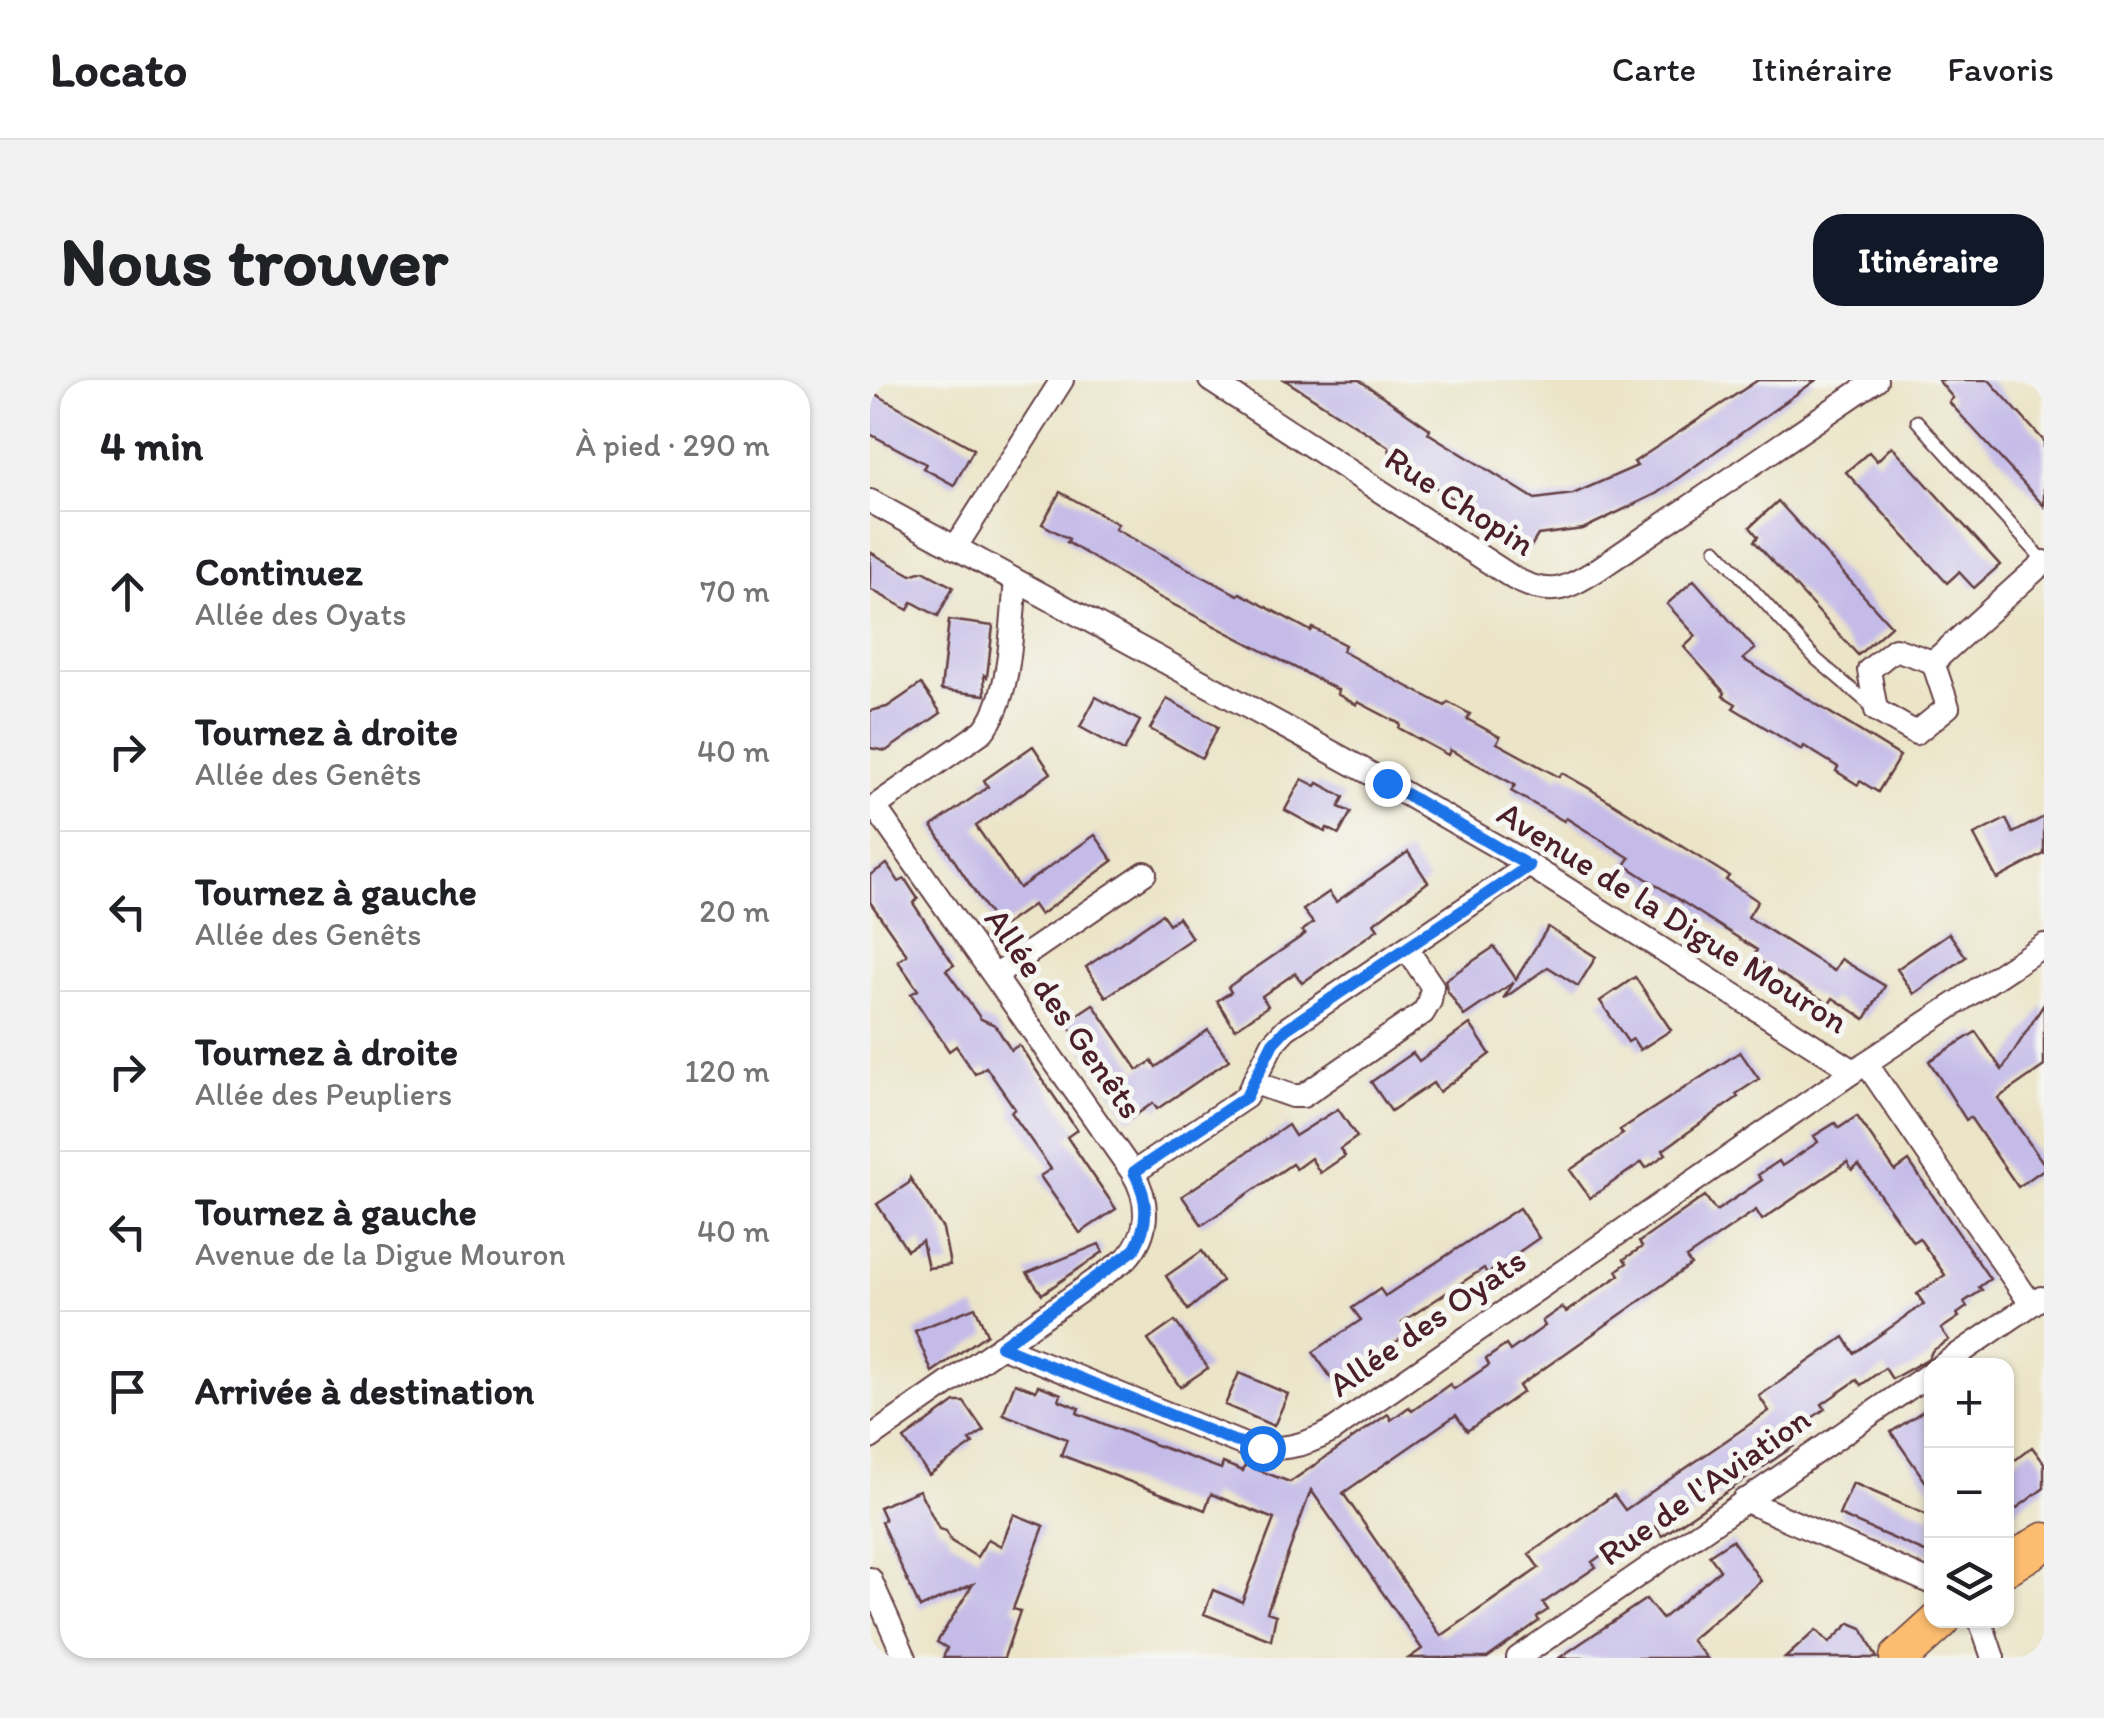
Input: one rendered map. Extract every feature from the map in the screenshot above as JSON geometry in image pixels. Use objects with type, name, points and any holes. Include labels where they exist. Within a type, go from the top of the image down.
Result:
[{"type":"main road","points":[[2014,1561],[2044,1542]]},
{"type":"main road","points":[[1899,1658],[1932,1628]]},
{"type":"street","points":[[870,502],[954,548],[1062,380]]},
{"type":"street","name":"Rue Chopin","points":[[1210,380],[1515,579],[1542,591],[1554,591],[1598,570],[1876,380]]},
{"type":"street","name":"Avenue de la Digue Mouron","points":[[954,548],[1364,770],[1860,1067],[2038,1300]]},
{"type":"street","points":[[1933,662],[2044,561]]},
{"type":"street","points":[[872,808],[993,720],[1002,694],[1016,581]]},
{"type":"street","points":[[1894,648],[1933,662],[1948,707],[1916,733],[1876,710],[1870,670],[1894,648]]},
{"type":"street","name":"Allée des Genêts","points":[[870,1438],[1134,1250],[1143,1230],[1146,1206],[1134,1172],[872,808]]},
{"type":"street","points":[[1134,1172],[1239,1104],[1255,1083],[1273,1043],[1286,1029],[1529,866]]},
{"type":"street","points":[[995,976],[1145,873]]},
{"type":"street","name":"Allée des Oyats","points":[[1001,1346],[1248,1446],[1277,1449],[1301,1445],[1330,1432],[2044,945]]},
{"type":"street","points":[[1255,1083],[1303,1096],[1423,1013],[1432,986],[1406,948]]},
{"type":"street","points":[[1953,1358],[2038,1300]]},
{"type":"street","name":"Rue de l'Aviation","points":[[1518,1658],[1924,1377]]},
{"type":"street","points":[[1744,1500],[1924,1579]]},
{"type":"street","points":[[870,1579],[905,1658]]},
{"type":"street","points":[[1983,1628],[1994,1658]]},
{"type":"lane","points":[[1916,421],[2044,561]]},
{"type":"lane","points":[[1716,549],[1816,659],[1876,710]]},
{"type":"building","points":[[1285,380],[1359,380],[1430,429],[1428,433],[1535,499],[1573,494],[1637,466],[1634,462],[1758,380],[1816,380],[1656,494],[1583,529],[1538,535],[1530,548],[1391,459],[1389,447]]},
{"type":"building","points":[[1938,380],[1989,380],[2044,441],[2044,506],[1949,402],[1953,398]]},
{"type":"building","points":[[870,391],[974,449],[954,485],[923,468],[926,464],[870,434]]},
{"type":"building","points":[[1892,446],[2000,565],[1974,588],[1959,572],[1947,583],[1846,472],[1869,452],[1877,461]]},
{"type":"building","points":[[1060,492],[1118,524],[1115,529],[1196,573],[1311,631],[1313,628],[1345,645],[1342,651],[1445,706],[1448,702],[1470,714],[1467,719],[1500,737],[1497,743],[1559,777],[1562,773],[1587,787],[1729,876],[1726,880],[1758,901],[1748,917],[1834,971],[1841,959],[1885,986],[1865,1019],[1833,998],[1829,1004],[1753,957],[1757,950],[1625,865],[1630,858],[1566,818],[1564,821],[1511,791],[1515,785],[1450,750],[1448,755],[1399,728],[1400,724],[1358,702],[1357,705],[1337,694],[1338,690],[1155,595],[1067,542],[1069,539],[1042,524]]},
{"type":"building","points":[[1778,501],[1891,626],[1858,655],[1754,541],[1758,537],[1750,527]]},
{"type":"building","points":[[870,552],[911,575],[923,571],[953,587],[938,616],[912,602],[908,610],[870,589]]},
{"type":"building","points":[[1694,580],[1755,649],[1743,659],[1900,756],[1878,792],[1860,781],[1858,785],[1804,746],[1802,750],[1733,708],[1736,704],[1723,696],[1725,693],[1684,647],[1696,636],[1667,604]]},
{"type":"building","points":[[949,620],[993,626],[987,677],[984,675],[985,695],[941,690]]},
{"type":"building","points":[[921,684],[941,713],[886,751],[870,748],[870,711],[887,707]]},
{"type":"building","points":[[1096,697],[1140,721],[1124,751],[1080,727]]},
{"type":"building","points":[[1167,699],[1218,727],[1202,758],[1150,729]]},
{"type":"building","points":[[1033,746],[1051,773],[976,826],[1019,888],[1095,835],[1113,861],[1040,915],[1033,905],[999,929],[932,826],[988,787],[984,780]]},
{"type":"building","points":[[1302,779],[1344,797],[1339,807],[1351,812],[1339,834],[1327,828],[1325,832],[1285,810]]},
{"type":"building","points":[[2044,817],[2044,854],[1997,879],[1974,835],[2006,819],[2013,833]]},
{"type":"building","points":[[1408,852],[1428,882],[1374,923],[1378,929],[1302,983],[1295,973],[1262,996],[1268,1006],[1235,1029],[1217,1001],[1231,992],[1228,987],[1305,934],[1302,931],[1313,923],[1303,910],[1329,892],[1336,902]]},
{"type":"building","points":[[887,864],[899,882],[905,879],[918,899],[913,903],[954,965],[946,970],[981,1019],[995,1025],[1011,1050],[1019,1045],[1077,1130],[1067,1137],[1116,1209],[1080,1233],[1040,1176],[1051,1169],[1011,1112],[1015,1109],[986,1067],[975,1074],[956,1046],[949,1051],[911,994],[918,990],[898,961],[907,955],[870,902],[870,875]]},
{"type":"building","points":[[1162,914],[1169,924],[1178,917],[1192,938],[1106,997],[1086,967]]},
{"type":"building","points":[[1548,927],[1596,957],[1578,986],[1548,967],[1503,999],[1514,982],[1464,1016],[1445,980],[1494,947],[1516,979]]},
{"type":"building","points":[[1949,933],[1966,957],[1914,994],[1897,969]]},
{"type":"building","points":[[1635,977],[1671,1030],[1640,1050],[1633,1039],[1628,1042],[1600,1001]]},
{"type":"building","points":[[1093,1004],[1138,1070],[1152,1061],[1156,1067],[1208,1030],[1229,1060],[1157,1109],[1153,1103],[1130,1119],[1066,1022]]},
{"type":"building","points":[[2044,1004],[2044,1066],[1998,1098],[2044,1164],[2044,1169],[2018,1187],[1970,1117],[1966,1120],[1929,1061],[1976,1032],[2002,1070]]},
{"type":"building","points":[[1470,1024],[1490,1054],[1439,1092],[1433,1083],[1391,1111],[1371,1082],[1413,1053],[1419,1061]]},
{"type":"building","points":[[1740,1052],[1759,1079],[1663,1150],[1666,1154],[1646,1168],[1642,1162],[1590,1198],[1570,1170],[1623,1134],[1620,1130]]},
{"type":"building","points":[[1338,1109],[1357,1137],[1340,1149],[1345,1156],[1320,1173],[1311,1158],[1296,1169],[1292,1164],[1202,1225],[1182,1196],[1288,1125],[1295,1136]]},
{"type":"building","points":[[1857,1116],[1895,1171],[1909,1161],[1990,1279],[1964,1302],[1967,1307],[1957,1314],[1959,1317],[1941,1329],[1949,1340],[1932,1351],[1929,1358],[1892,1379],[1885,1368],[1861,1385],[1857,1380],[1822,1404],[1825,1409],[1787,1435],[1794,1446],[1662,1536],[1655,1526],[1631,1542],[1627,1537],[1592,1562],[1596,1567],[1543,1603],[1548,1610],[1537,1617],[1539,1621],[1487,1658],[1409,1658],[1422,1649],[1311,1490],[1267,1612],[1276,1615],[1271,1640],[1204,1614],[1213,1590],[1242,1602],[1274,1519],[1211,1494],[1205,1510],[1128,1481],[1061,1455],[1067,1439],[1003,1414],[1015,1383],[1036,1391],[1038,1385],[1061,1394],[1059,1400],[1079,1408],[1077,1413],[1156,1445],[1221,1469],[1223,1463],[1243,1471],[1245,1465],[1290,1482],[1388,1414],[1391,1420],[1409,1407],[1412,1411],[1450,1384],[1454,1389],[1489,1365],[1486,1359],[1506,1345],[1510,1351],[1545,1326],[1542,1321],[1562,1307],[1566,1312],[1620,1275],[1617,1270],[1627,1263],[1624,1259],[1642,1247],[1639,1242],[1705,1196],[1716,1211],[1762,1180],[1758,1175],[1779,1161],[1782,1166],[1818,1142],[1814,1136],[1835,1123],[1839,1128]],"holes":[[[1847,1162],[1852,1170],[1859,1165],[1913,1242],[1919,1238],[1945,1275],[1917,1294],[1924,1304],[1854,1353],[1844,1337],[1759,1396],[1769,1411],[1625,1510],[1614,1495],[1529,1554],[1539,1568],[1441,1636],[1343,1493],[1456,1415],[1467,1431],[1523,1392],[1519,1386],[1691,1265],[1686,1258],[1756,1210],[1762,1220]]]},
{"type":"building","points":[[910,1178],[943,1229],[950,1265],[928,1268],[922,1241],[907,1250],[877,1204],[909,1183]]},
{"type":"building","points":[[1519,1208],[1539,1238],[1487,1274],[1484,1268],[1402,1322],[1410,1333],[1334,1382],[1313,1352],[1361,1320],[1352,1308],[1380,1289],[1385,1296]]},
{"type":"building","points":[[1099,1244],[1103,1252],[1042,1294],[1027,1273]]},
{"type":"building","points":[[1202,1251],[1222,1281],[1188,1310],[1166,1276]]},
{"type":"building","points":[[975,1307],[987,1334],[932,1372],[915,1331]]},
{"type":"building","points":[[1175,1321],[1208,1368],[1180,1387],[1148,1340]]},
{"type":"building","points":[[1239,1373],[1288,1394],[1274,1426],[1225,1405]]},
{"type":"building","points":[[955,1402],[964,1402],[984,1431],[970,1440],[973,1444],[929,1475],[904,1439]]},
{"type":"building","points":[[1924,1410],[1924,1479],[1891,1432]]},
{"type":"building","points":[[2032,1447],[2044,1463],[2044,1488],[2014,1510],[2014,1461]]},
{"type":"building","points":[[1853,1483],[1924,1514],[1924,1552],[1839,1515]]},
{"type":"building","points":[[919,1490],[939,1529],[977,1557],[988,1539],[1001,1546],[1014,1514],[1044,1526],[1013,1609],[1020,1611],[1004,1658],[943,1658],[947,1648],[937,1642],[973,1584],[920,1608],[881,1522],[885,1520],[879,1507]]},
{"type":"building","points":[[1732,1540],[1761,1581],[1691,1640],[1707,1658],[1559,1658],[1646,1599],[1662,1619],[1720,1570],[1709,1555]]},
{"type":"building","points":[[1850,1623],[1862,1628],[1877,1658],[1785,1658],[1816,1630],[1829,1643]]},
{"type":"route","points":[[1262,1448],[1234,1441],[1001,1346],[1126,1259],[1134,1250],[1146,1219],[1146,1206],[1134,1172],[1239,1104],[1255,1083],[1279,1035],[1529,866],[1387,783]]}]
